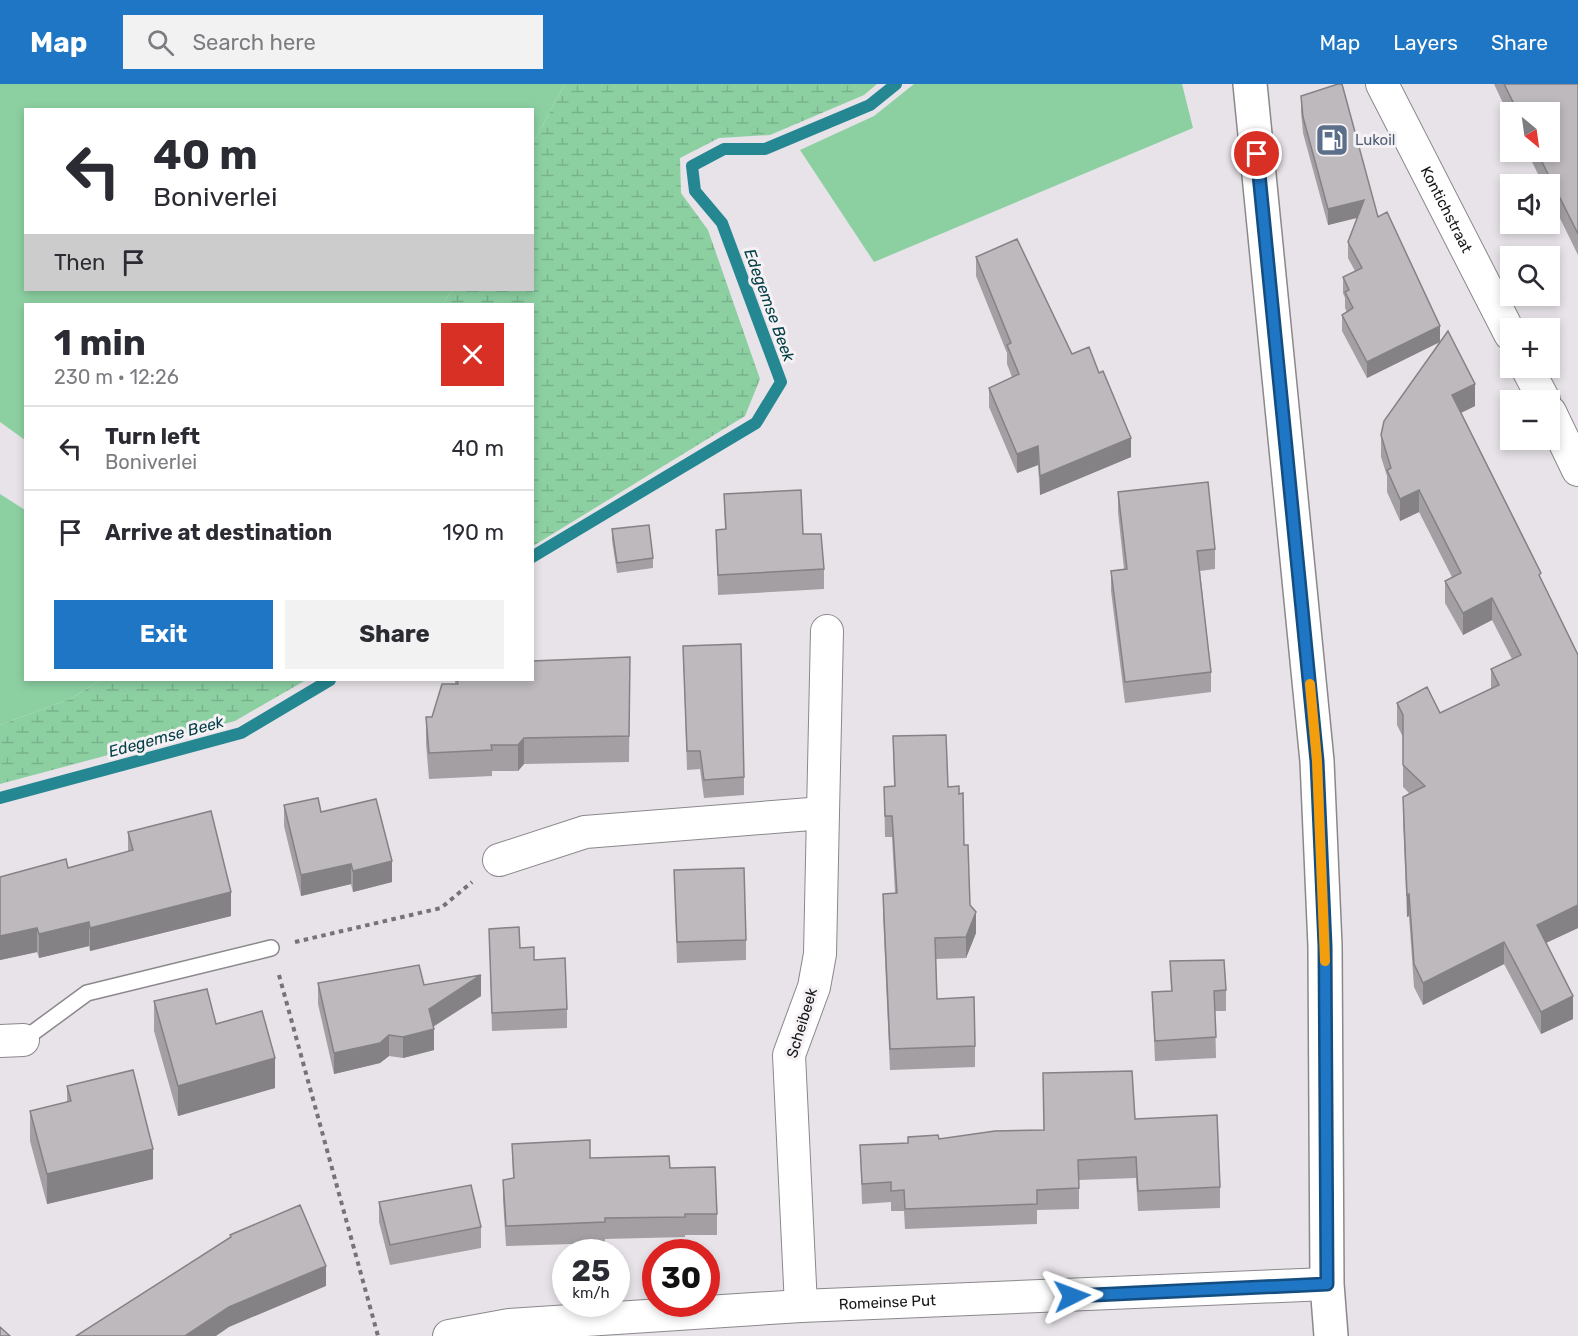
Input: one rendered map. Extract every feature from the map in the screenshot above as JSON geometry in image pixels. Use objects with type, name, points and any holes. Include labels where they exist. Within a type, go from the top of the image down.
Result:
[{"type":"main road","points":[[1255,92],[1317,761],[1325,946],[1327,1284],[1331,1336]]},
{"type":"street","name":"Kontichstraat","points":[[1382,84],[1502,318]]},
{"type":"street","points":[[1560,433],[1578,470]]},
{"type":"street","name":"Scheibeek","points":[[801,1306],[789,1055],[814,987],[820,954],[827,632]]},
{"type":"street","points":[[499,860],[585,832],[823,813]]},
{"type":"street","name":"Romeinse Put","points":[[449,1336],[509,1325],[801,1306],[1327,1284]]},
{"type":"lane","points":[[12,1040],[87,993],[272,948]]},
{"type":"path","points":[[378,1336],[272,948],[441,908],[499,860]]},
{"type":"green space","points":[[0,84],[565,84],[534,141],[534,108],[24,108],[24,291],[451,291],[444,303],[24,303],[24,439],[0,422]]},
{"type":"green space","points":[[565,84],[877,84],[864,95],[770,135],[719,138],[680,158],[681,193],[708,230],[760,379],[745,416],[534,545],[534,303],[444,303],[451,291],[534,291],[534,141]]},
{"type":"green space","points":[[914,84],[1182,84],[1193,128],[874,262],[800,150],[874,116]]},
{"type":"green space","points":[[0,494],[24,509],[24,681],[99,681],[70,699],[0,725]]},
{"type":"green space","points":[[99,681],[304,681],[235,721],[0,784],[0,725],[70,699]]},
{"type":"building","points":[[1342,84],[1378,217],[1387,212],[1440,326],[1367,362],[1342,315],[1353,308],[1345,292],[1349,290],[1343,277],[1362,268],[1348,242],[1364,200],[1328,209],[1303,117],[1301,96]]},
{"type":"building","points":[[1504,84],[1578,84],[1578,234],[1560,198],[1560,174],[1548,174],[1542,162],[1560,162],[1560,102],[1513,102]]},
{"type":"building","points":[[1017,239],[1072,354],[1089,347],[1099,373],[1103,371],[1131,438],[1040,476],[1038,446],[1017,454],[989,388],[1019,374],[1007,345],[1011,343],[976,257]]},
{"type":"building","points":[[1448,331],[1475,384],[1452,395],[1541,573],[1539,575],[1578,655],[1578,905],[1537,925],[1573,996],[1541,1012],[1504,942],[1423,983],[1414,964],[1409,894],[1407,895],[1403,797],[1425,786],[1403,765],[1403,715],[1397,703],[1427,687],[1440,713],[1499,685],[1491,669],[1521,655],[1492,598],[1463,613],[1445,581],[1461,573],[1419,490],[1400,499],[1387,470],[1391,468],[1381,435],[1384,421]]},
{"type":"building","points":[[1208,482],[1215,549],[1197,551],[1211,672],[1125,682],[1111,571],[1127,569],[1118,492]]},
{"type":"building","points":[[801,490],[803,534],[821,534],[824,569],[718,575],[716,530],[726,529],[724,494]]},
{"type":"building","points":[[649,525],[653,558],[617,563],[612,529]]},
{"type":"building","points":[[741,644],[744,777],[704,780],[700,751],[687,751],[683,646]]},
{"type":"building","points":[[630,657],[629,736],[524,738],[518,745],[491,745],[492,750],[429,753],[426,717],[432,717],[442,684],[458,684],[457,681],[534,681],[534,661]]},
{"type":"building","points":[[946,735],[948,787],[959,786],[959,794],[963,793],[964,845],[968,845],[970,905],[976,912],[966,937],[935,938],[937,999],[974,997],[975,1046],[890,1049],[883,894],[897,893],[892,816],[885,816],[884,787],[895,786],[893,736]]},
{"type":"building","points":[[318,798],[321,812],[376,799],[392,861],[353,871],[351,864],[301,875],[284,805]]},
{"type":"building","points":[[211,811],[231,892],[90,928],[89,922],[39,934],[37,928],[0,936],[0,877],[66,859],[68,868],[133,850],[128,832]]},
{"type":"building","points":[[744,868],[746,940],[677,942],[674,870]]},
{"type":"building","points":[[519,927],[520,948],[534,947],[534,960],[565,958],[567,1009],[492,1013],[489,929]]},
{"type":"building","points":[[1224,960],[1226,990],[1214,991],[1216,1037],[1155,1041],[1152,992],[1172,991],[1170,961]]},
{"type":"building","points":[[419,965],[424,985],[481,975],[429,1009],[434,1029],[403,1037],[389,1035],[380,1043],[334,1053],[318,983]]},
{"type":"building","points":[[207,989],[216,1024],[262,1011],[275,1058],[178,1086],[154,1001]]},
{"type":"building","points":[[133,1070],[153,1149],[47,1174],[30,1111],[71,1101],[67,1086]]},
{"type":"building","points":[[1132,1071],[1135,1119],[1217,1115],[1220,1187],[1138,1191],[1136,1157],[1078,1160],[1079,1188],[1037,1190],[1037,1204],[905,1209],[904,1190],[891,1191],[891,1182],[862,1184],[860,1145],[908,1143],[908,1137],[938,1135],[939,1139],[995,1131],[1044,1130],[1043,1073]]},
{"type":"building","points":[[590,1140],[590,1158],[669,1156],[670,1168],[715,1167],[717,1214],[685,1214],[685,1217],[605,1218],[605,1222],[506,1226],[503,1180],[514,1178],[512,1144]]},
{"type":"building","points":[[471,1185],[481,1227],[390,1245],[379,1202]]},
{"type":"building","points":[[300,1205],[326,1266],[229,1307],[185,1336],[76,1336],[231,1237],[230,1235]]},
{"type":"building","points":[[0,1327],[10,1336],[0,1336]]},
{"type":"waterway","name":"Edegemse Beek","points":[[534,556],[756,423],[781,382],[722,223],[695,191],[692,166],[724,149],[765,149],[870,105],[896,84]]},
{"type":"waterway","name":"Edegemse Beek","points":[[0,798],[241,733],[328,681]]},
{"type":"slow traffic","points":[[1310,684],[1317,761],[1325,961]]},
{"type":"place","name":"Lukoil","points":[[1332,140]]},
{"type":"route","points":[[1072,1296],[1327,1284],[1325,946],[1317,761],[1257,154]]}]
